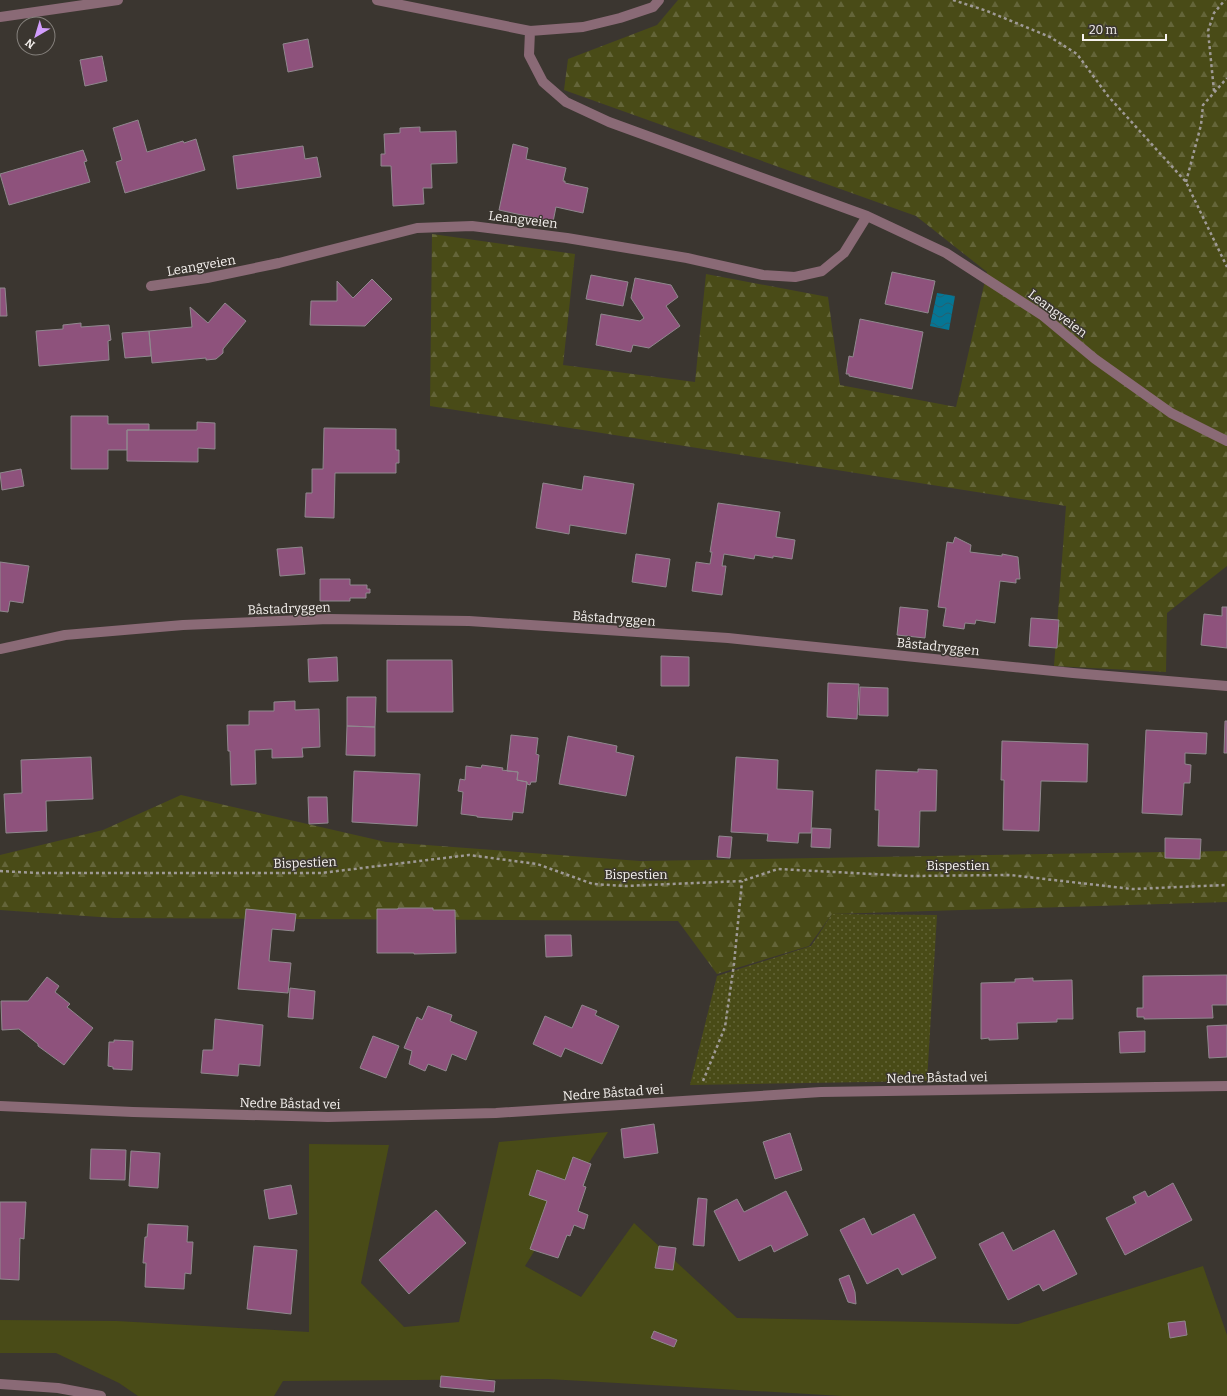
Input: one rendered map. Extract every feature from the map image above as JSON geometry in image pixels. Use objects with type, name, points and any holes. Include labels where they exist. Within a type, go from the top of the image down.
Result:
[{"type":"street","points":[[0,17],[118,0]]},
{"type":"street","points":[[377,0],[530,31],[583,27],[620,18],[653,7],[659,0]]},
{"type":"street","name":"Leangveien","points":[[530,31],[529,55],[543,82],[566,102],[609,122],[867,216],[946,253],[1042,314],[1095,358],[1171,413],[1227,441]]},
{"type":"street","name":"Leangveien","points":[[151,286],[207,278],[279,263],[417,228],[472,226],[567,238],[679,256],[763,275],[795,277],[822,271],[844,253],[867,216]]},
{"type":"street","name":"Båstadryggen","points":[[0,649],[66,635],[183,625],[329,619],[469,621],[728,638],[1057,671],[1227,686]]},
{"type":"street","name":"Nedre Båstad vei","points":[[0,1106],[133,1112],[328,1117],[496,1113],[820,1092],[1227,1086]]},
{"type":"street","points":[[0,1384],[58,1388],[101,1396]]},
{"type":"path","points":[[953,0],[987,11],[1050,37],[1077,54],[1108,96],[1186,182],[1227,267]]},
{"type":"path","points":[[1214,92],[1208,31],[1214,13],[1225,0]]},
{"type":"path","points":[[1186,182],[1201,125],[1203,105],[1227,78]]},
{"type":"path","name":"Bispestien","points":[[0,871],[37,873],[321,873],[469,855],[536,864],[594,884],[625,886],[742,881],[778,870],[910,876],[1010,875],[1132,889],[1227,885]]},
{"type":"path","points":[[695,1100],[724,1027],[734,964],[742,881]]},
{"type":"green space","points":[[678,0],[1227,0],[1227,566],[1167,613],[1166,672],[1054,666],[1066,506],[430,406],[432,234],[575,254],[563,365],[695,382],[706,274],[828,297],[840,385],[956,407],[987,272],[916,216],[564,90],[568,59],[657,25]]},
{"type":"green space","points":[[181,795],[386,842],[640,861],[1227,851],[1227,902],[832,914],[809,946],[717,974],[678,921],[114,918],[0,910],[0,855],[103,830]]},
{"type":"green space","points":[[832,914],[937,915],[927,1081],[690,1085],[717,976],[811,946]]},
{"type":"green space","points":[[608,1132],[525,1266],[581,1297],[634,1223],[737,1318],[1018,1324],[1203,1266],[1227,1335],[1227,1396],[842,1396],[548,1379],[283,1381],[274,1396],[138,1396],[119,1383],[56,1353],[0,1353],[0,1320],[117,1321],[309,1332],[309,1144],[389,1145],[361,1283],[404,1327],[459,1322],[499,1142]]},
{"type":"water","points":[[937,293],[955,296],[949,330],[930,326]]},
{"type":"building","points":[[308,39],[313,67],[288,72],[283,44]]},
{"type":"building","points":[[102,56],[107,81],[85,86],[80,60]]},
{"type":"building","points":[[138,120],[147,152],[183,141],[184,143],[196,139],[205,170],[125,193],[116,162],[122,160],[113,128]]},
{"type":"building","points":[[420,127],[420,132],[456,131],[457,163],[431,164],[432,188],[423,188],[424,204],[393,206],[391,166],[381,166],[381,154],[385,154],[384,134],[400,133],[400,128]]},
{"type":"building","points":[[513,144],[528,148],[526,159],[566,168],[563,181],[565,181],[565,183],[588,188],[583,213],[556,207],[553,222],[499,210]]},
{"type":"building","points":[[303,146],[305,159],[317,157],[321,177],[237,189],[233,156]]},
{"type":"building","points":[[83,150],[87,161],[84,162],[90,182],[9,205],[0,174]]},
{"type":"building","points":[[892,272],[935,281],[928,313],[885,304]]},
{"type":"building","points":[[591,275],[628,282],[623,306],[586,299]]},
{"type":"building","points":[[635,278],[671,285],[678,297],[666,306],[680,326],[649,348],[633,345],[631,352],[596,345],[601,314],[640,321],[644,318],[631,298]]},
{"type":"building","points":[[372,279],[392,299],[365,326],[310,325],[311,301],[337,301],[337,281],[353,298]]},
{"type":"building","points":[[0,288],[5,288],[7,316],[0,316]]},
{"type":"building","points":[[225,303],[246,321],[223,349],[223,353],[216,359],[206,360],[206,358],[152,363],[149,331],[192,327],[190,307],[208,323]]},
{"type":"building","points":[[860,319],[923,332],[912,389],[849,376],[849,374],[846,374],[849,356],[853,357]]},
{"type":"building","points":[[81,323],[81,327],[109,325],[111,340],[108,341],[109,360],[39,366],[36,331],[63,329],[63,325]]},
{"type":"building","points":[[149,331],[151,356],[125,358],[122,333]]},
{"type":"building","points":[[71,416],[108,416],[108,424],[149,424],[149,430],[127,430],[127,450],[108,450],[108,469],[71,469]]},
{"type":"building","points":[[197,422],[215,423],[215,449],[198,448],[198,462],[127,461],[127,430],[197,430]]},
{"type":"building","points":[[324,428],[396,429],[396,450],[399,450],[399,463],[396,463],[396,473],[335,473],[334,518],[305,517],[306,493],[312,493],[312,469],[323,469]]},
{"type":"building","points":[[21,469],[24,486],[2,490],[0,473]]},
{"type":"building","points":[[584,476],[634,484],[626,534],[570,525],[569,534],[536,528],[543,483],[582,490]]},
{"type":"building","points":[[718,503],[780,512],[776,537],[795,540],[792,559],[755,555],[754,559],[724,554],[722,566],[726,566],[722,595],[692,591],[696,562],[710,564],[712,552],[710,552]]},
{"type":"building","points":[[955,537],[971,545],[970,552],[1002,556],[1002,554],[1018,557],[1020,579],[1016,579],[1016,583],[1000,581],[995,623],[976,620],[975,624],[965,623],[964,629],[943,626],[946,608],[938,607],[947,542],[953,543]]},
{"type":"building","points":[[302,547],[305,574],[280,576],[277,549]]},
{"type":"building","points":[[636,554],[670,559],[666,587],[632,582]]},
{"type":"building","points":[[0,562],[29,566],[23,603],[10,601],[8,612],[0,611]]},
{"type":"building","points":[[320,579],[350,579],[350,585],[367,585],[367,589],[370,589],[370,593],[366,593],[366,598],[350,598],[350,601],[320,601]]},
{"type":"building","points":[[900,607],[928,610],[925,638],[897,635]]},
{"type":"building","points":[[1222,607],[1227,607],[1227,648],[1201,645],[1204,614],[1222,616]]},
{"type":"building","points":[[1031,618],[1059,620],[1057,648],[1029,646]]},
{"type":"building","points":[[661,656],[689,657],[689,686],[661,686]]},
{"type":"building","points":[[337,657],[338,681],[309,682],[308,659]]},
{"type":"building","points":[[387,660],[452,660],[453,712],[387,712]]},
{"type":"building","points":[[828,683],[859,684],[857,719],[827,717]]},
{"type":"building","points":[[860,687],[888,688],[888,716],[859,715]]},
{"type":"building","points":[[347,697],[376,697],[375,727],[347,726]]},
{"type":"building","points":[[295,701],[295,710],[319,709],[320,747],[302,748],[303,757],[272,758],[272,749],[255,750],[256,784],[231,785],[230,751],[228,751],[227,725],[249,725],[249,711],[274,711],[274,702]]},
{"type":"building","points":[[1225,721],[1227,721],[1227,753],[1224,753]]},
{"type":"building","points":[[347,726],[375,727],[375,756],[346,755]]},
{"type":"building","points":[[1146,730],[1207,733],[1206,754],[1185,753],[1185,764],[1191,765],[1190,783],[1184,783],[1182,815],[1142,813]]},
{"type":"building","points":[[511,735],[538,738],[536,754],[539,755],[536,782],[531,782],[530,785],[527,784],[527,782],[517,780],[518,772],[507,771]]},
{"type":"building","points":[[568,736],[617,746],[616,752],[634,756],[626,796],[559,784]]},
{"type":"building","points":[[1002,741],[1088,744],[1087,782],[1041,781],[1039,831],[1003,830],[1004,780],[1001,780]]},
{"type":"building","points":[[91,757],[93,799],[46,801],[47,831],[6,833],[4,794],[22,793],[21,760]]},
{"type":"building","points":[[736,757],[778,760],[777,789],[813,791],[811,833],[799,833],[798,843],[767,841],[768,834],[731,832]]},
{"type":"building","points":[[482,765],[518,772],[517,780],[527,782],[523,813],[513,812],[512,820],[461,814],[463,792],[458,791],[460,779],[465,780],[466,766],[481,768]]},
{"type":"building","points":[[918,769],[937,770],[936,811],[920,811],[919,847],[878,846],[879,810],[875,810],[876,770],[918,772]]},
{"type":"building","points":[[354,771],[420,774],[417,826],[352,822]]},
{"type":"building","points":[[308,797],[327,797],[328,823],[309,824]]},
{"type":"building","points":[[812,828],[831,829],[830,848],[811,847]]},
{"type":"building","points":[[719,836],[732,837],[730,858],[717,857]]},
{"type":"building","points":[[1165,838],[1201,839],[1200,859],[1165,858]]},
{"type":"building","points":[[433,908],[433,910],[455,910],[456,953],[377,953],[377,909]]},
{"type":"building","points":[[246,909],[296,914],[294,931],[272,929],[269,961],[291,963],[288,993],[238,989]]},
{"type":"building","points":[[545,935],[571,935],[572,956],[546,957]]},
{"type":"building","points":[[1227,975],[1227,1005],[1212,1005],[1213,1018],[1144,1019],[1144,1017],[1137,1017],[1137,1008],[1143,1008],[1143,976]]},
{"type":"building","points":[[47,977],[59,986],[55,992],[70,1004],[67,1007],[93,1028],[64,1065],[38,1046],[38,1044],[19,1029],[2,1030],[1,1001],[28,1001]]},
{"type":"building","points":[[1033,978],[1033,981],[1072,980],[1073,1019],[1057,1019],[1057,1022],[1017,1023],[1018,1039],[981,1039],[981,983],[1015,982],[1015,979]]},
{"type":"building","points":[[290,988],[315,991],[313,1019],[288,1017]]},
{"type":"building","points":[[582,1005],[597,1011],[595,1015],[619,1026],[602,1064],[565,1048],[561,1057],[533,1044],[545,1016],[572,1028]]},
{"type":"building","points":[[428,1006],[452,1015],[450,1021],[477,1032],[466,1060],[452,1054],[446,1071],[428,1064],[425,1071],[409,1064],[412,1051],[404,1048],[417,1017],[422,1020]]},
{"type":"building","points":[[215,1019],[263,1025],[260,1066],[239,1064],[238,1076],[201,1073],[203,1050],[213,1050]]},
{"type":"building","points":[[1227,1025],[1227,1057],[1209,1058],[1207,1026]]},
{"type":"building","points":[[1145,1031],[1145,1052],[1120,1053],[1119,1032]]},
{"type":"building","points":[[373,1036],[399,1046],[386,1078],[360,1068]]},
{"type":"building","points":[[114,1040],[133,1041],[132,1070],[113,1069],[113,1067],[108,1066],[109,1042],[114,1042]]},
{"type":"building","points":[[654,1124],[658,1153],[624,1158],[621,1129]]},
{"type":"building","points":[[790,1133],[802,1170],[775,1179],[763,1142]]},
{"type":"building","points":[[91,1149],[126,1150],[125,1180],[90,1179]]},
{"type":"building","points":[[131,1151],[160,1153],[158,1188],[129,1186]]},
{"type":"building","points":[[573,1157],[591,1164],[583,1186],[586,1187],[578,1211],[588,1215],[584,1229],[574,1225],[570,1236],[567,1235],[558,1258],[530,1249],[547,1201],[529,1195],[537,1170],[565,1180]]},
{"type":"building","points":[[1173,1183],[1192,1220],[1125,1255],[1106,1218],[1136,1203],[1133,1197],[1145,1191],[1148,1197]]},
{"type":"building","points":[[291,1185],[297,1214],[269,1219],[264,1190]]},
{"type":"building","points":[[786,1191],[808,1235],[774,1252],[771,1245],[739,1261],[714,1211],[737,1199],[744,1212]]},
{"type":"building","points":[[698,1198],[707,1199],[704,1246],[693,1245]]},
{"type":"building","points":[[0,1202],[26,1202],[24,1239],[20,1238],[19,1280],[0,1279]]},
{"type":"building","points":[[436,1210],[466,1243],[409,1294],[379,1260]]},
{"type":"building","points":[[914,1214],[936,1258],[902,1275],[898,1268],[867,1284],[840,1230],[864,1218],[872,1235]]},
{"type":"building","points":[[148,1224],[188,1226],[187,1242],[193,1242],[191,1274],[185,1273],[184,1289],[145,1287],[146,1263],[143,1263],[145,1237],[147,1237]]},
{"type":"building","points":[[1054,1230],[1077,1274],[1043,1291],[1039,1284],[1008,1300],[979,1244],[1003,1232],[1013,1251]]},
{"type":"building","points":[[254,1246],[297,1250],[291,1314],[247,1309]]},
{"type":"building","points":[[659,1246],[676,1248],[673,1270],[655,1268]]},
{"type":"building","points":[[849,1275],[855,1292],[856,1304],[848,1302],[839,1279]]},
{"type":"building","points":[[1185,1321],[1187,1335],[1170,1338],[1168,1323]]},
{"type":"building","points":[[654,1331],[677,1340],[674,1347],[651,1338]]},
{"type":"building","points":[[441,1376],[495,1381],[494,1392],[440,1387]]}]
